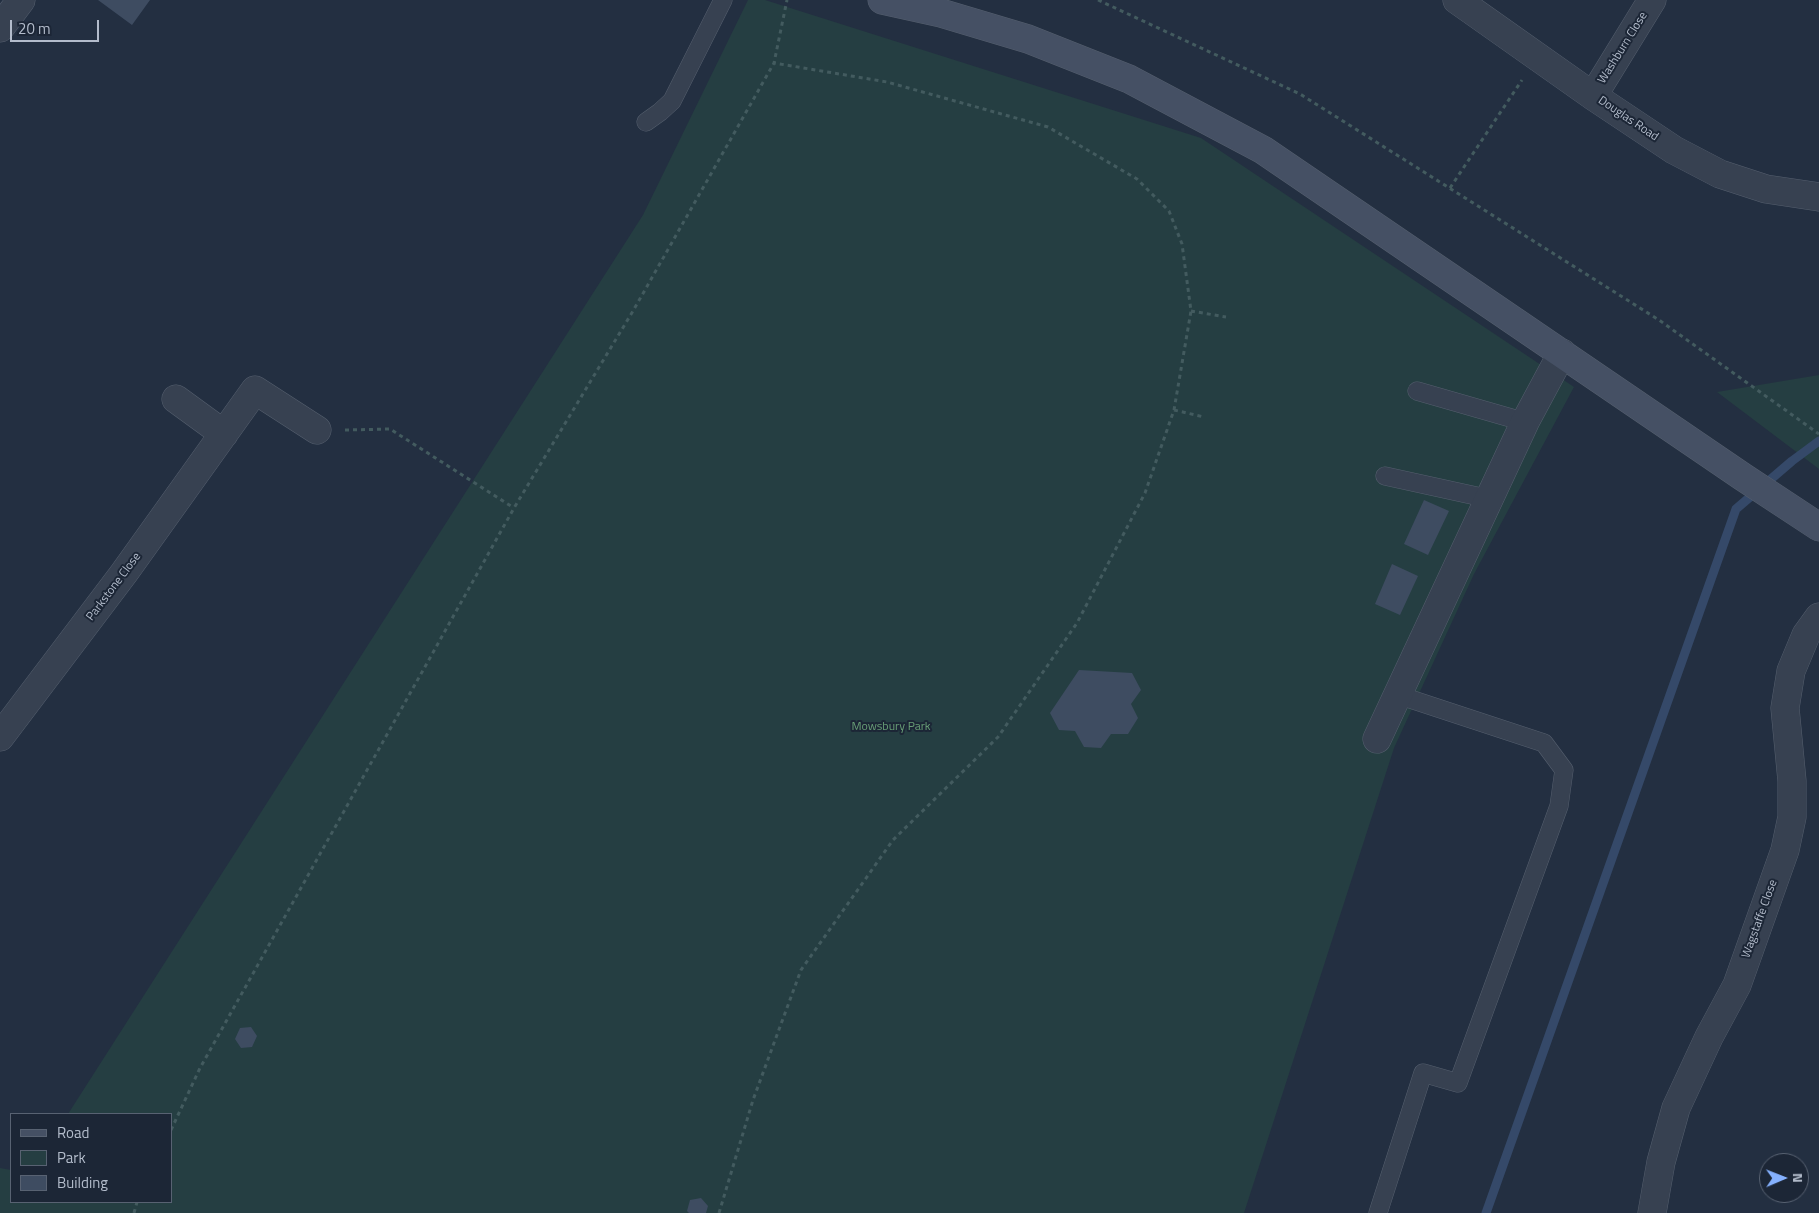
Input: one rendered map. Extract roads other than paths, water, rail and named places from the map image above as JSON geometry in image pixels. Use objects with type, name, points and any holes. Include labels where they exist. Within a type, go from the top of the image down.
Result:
[{"type":"main road","points":[[882,0],[941,13],[1028,39],[1129,79],[1263,150],[1743,477],[1819,526]]},
{"type":"street","points":[[0,28],[21,0]]},
{"type":"street","name":"Douglas Road","points":[[1457,0],[1593,96],[1674,150],[1720,174],[1766,189],[1819,197]]},
{"type":"street","name":"Washburn Close","points":[[1593,96],[1652,0]]},
{"type":"street","points":[[1376,739],[1525,422],[1562,352]]},
{"type":"street","name":"Parkstone Close","points":[[0,737],[124,573],[255,390],[317,430]]},
{"type":"street","points":[[176,399],[224,434]]},
{"type":"street","name":"Wagstaffe Close","points":[[1652,1213],[1662,1162],[1676,1108],[1737,985],[1785,850],[1792,817],[1792,781],[1785,708],[1791,671],[1806,635],[1819,617]]},
{"type":"lane","points":[[646,122],[672,101],[723,0]]},
{"type":"lane","points":[[1417,391],[1525,422]]},
{"type":"lane","points":[[1385,476],[1490,499]]},
{"type":"lane","points":[[1378,1213],[1423,1074],[1458,1083],[1559,806],[1564,770],[1544,743],[1398,695]]},
{"type":"waterway","points":[[1486,1213],[1736,509],[1792,461],[1819,441]]},
{"type":"park label","name":"Mowsbury Park","points":[[891,727]]}]
